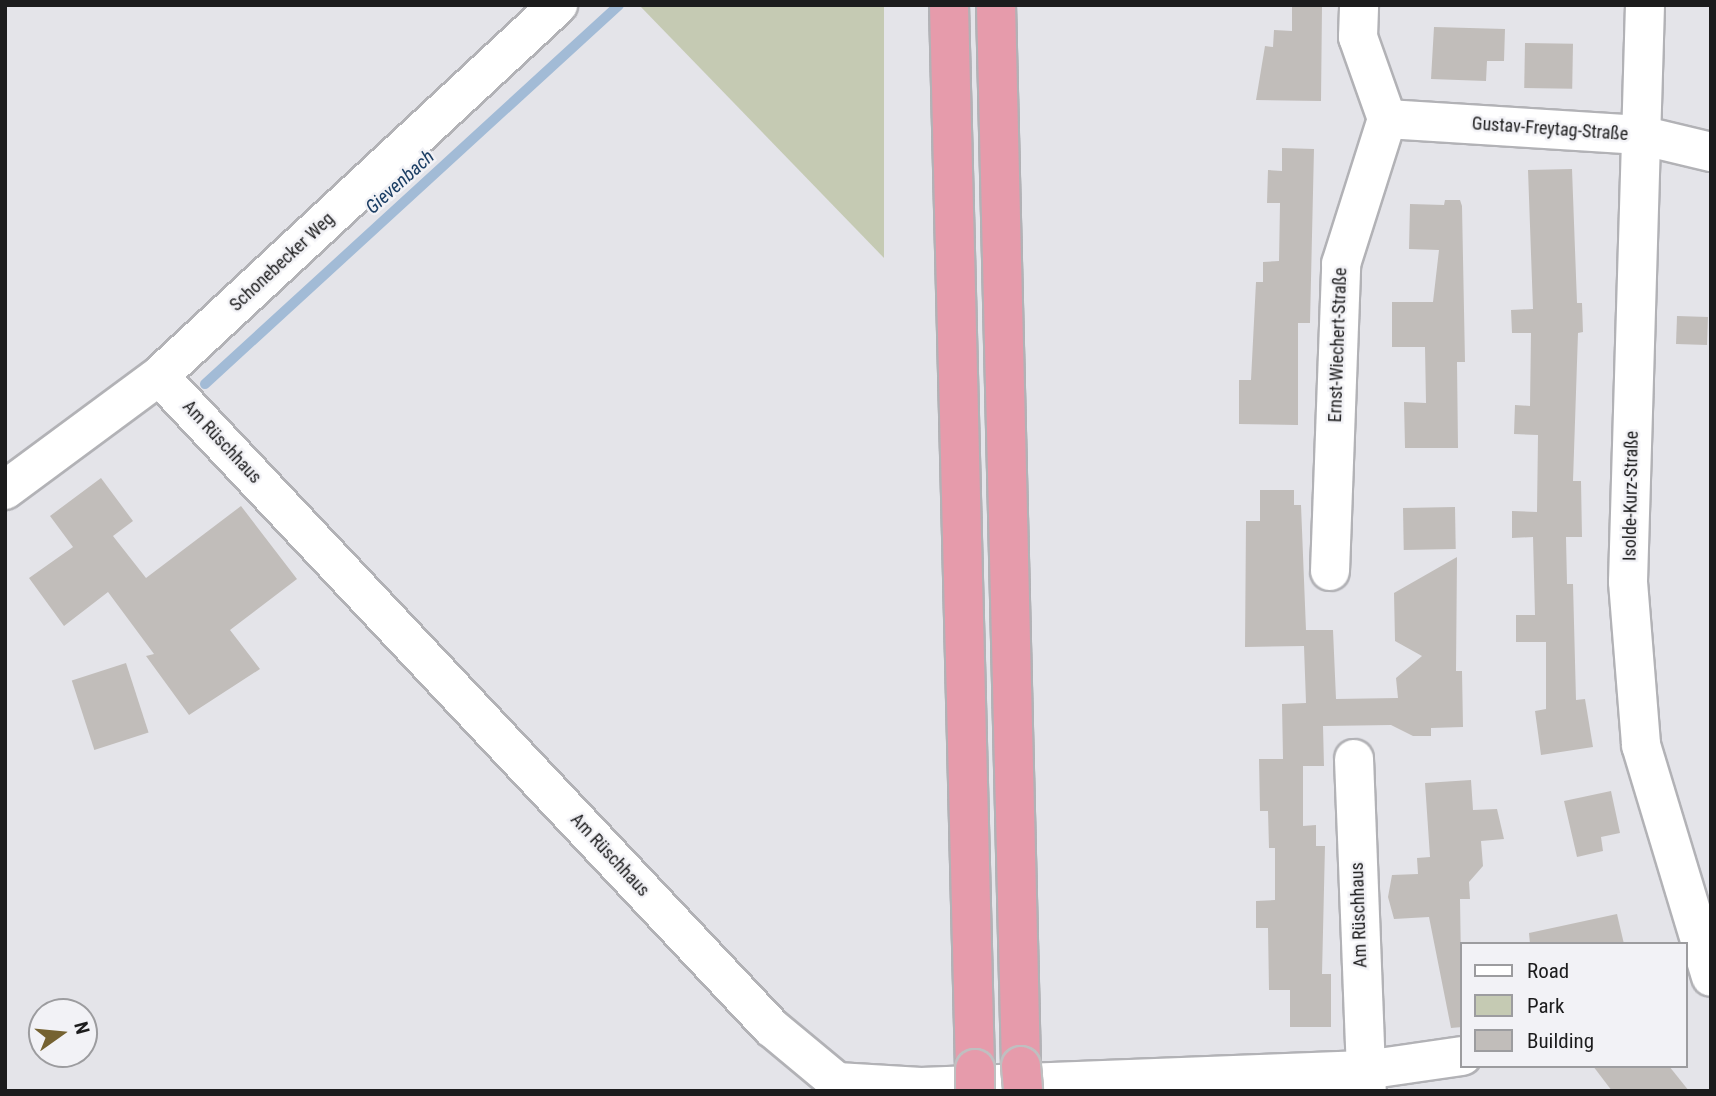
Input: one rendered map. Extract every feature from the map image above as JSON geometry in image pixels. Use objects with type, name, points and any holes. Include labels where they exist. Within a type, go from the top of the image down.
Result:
[{"type":"highway","points":[[949,5],[975,1080]]},
{"type":"highway","points":[[996,5],[1022,1078]]},
{"type":"street","name":"Schonebecker Weg","points":[[159,376],[558,5]]},
{"type":"street","points":[[1359,5],[1358,37],[1387,119]]},
{"type":"street","name":"Isolde-Kurz-Straße","points":[[1645,5],[1628,582],[1641,745],[1702,914],[1711,979]]},
{"type":"street","name":"Gustav-Freytag-Straße","points":[[1387,119],[1640,135],[1711,152]]},
{"type":"street","name":"Ernst-Wiechert-Straße","points":[[1330,571],[1341,264],[1387,119]]},
{"type":"street","points":[[5,490],[159,376]]},
{"type":"street","name":"Am Rüschhaus","points":[[159,376],[772,1028],[837,1082],[921,1087],[1366,1081],[1460,1057]]},
{"type":"street","name":"Am Rüschhaus","points":[[1354,759],[1366,1081]]},
{"type":"street","points":[[1688,990],[1711,979]]},
{"type":"green space","points":[[639,5],[884,5],[884,258]]},
{"type":"building","points":[[1292,6],[1322,7],[1321,101],[1256,100],[1265,46],[1273,47],[1274,30],[1292,31]]},
{"type":"building","points":[[1434,27],[1505,29],[1504,61],[1487,61],[1486,81],[1431,79]]},
{"type":"building","points":[[1525,43],[1573,44],[1572,89],[1524,88]]},
{"type":"building","points":[[1282,148],[1314,149],[1310,323],[1298,323],[1298,425],[1239,424],[1239,380],[1251,380],[1256,282],[1263,282],[1263,262],[1279,261],[1280,203],[1267,203],[1268,170],[1282,171]]},
{"type":"building","points":[[1572,169],[1577,303],[1582,303],[1583,332],[1578,333],[1573,481],[1581,481],[1582,537],[1566,537],[1567,584],[1573,584],[1576,700],[1585,699],[1593,747],[1541,755],[1535,711],[1546,709],[1546,642],[1516,642],[1516,615],[1535,615],[1533,537],[1512,538],[1512,511],[1537,512],[1538,435],[1514,434],[1515,405],[1530,406],[1531,333],[1512,333],[1511,310],[1533,309],[1528,170]]},
{"type":"building","points":[[1445,200],[1460,200],[1462,206],[1465,362],[1457,362],[1458,448],[1405,448],[1404,402],[1426,403],[1425,347],[1392,347],[1392,302],[1433,302],[1439,250],[1409,249],[1410,204],[1444,205]]},
{"type":"building","points":[[1677,316],[1708,317],[1707,345],[1676,344]]},
{"type":"building","points":[[101,478],[133,521],[113,536],[146,578],[241,506],[297,579],[230,630],[260,669],[189,715],[146,656],[154,654],[108,592],[64,626],[29,578],[73,547],[50,516]]},
{"type":"building","points":[[1260,490],[1294,490],[1294,505],[1301,505],[1306,630],[1333,630],[1336,699],[1398,698],[1396,678],[1422,656],[1395,641],[1394,593],[1457,557],[1456,671],[1462,671],[1463,727],[1431,728],[1431,736],[1413,736],[1391,725],[1323,726],[1324,766],[1303,766],[1303,826],[1316,825],[1316,846],[1325,846],[1322,974],[1331,974],[1331,1027],[1290,1027],[1290,990],[1269,990],[1268,928],[1256,928],[1256,901],[1275,900],[1275,848],[1269,848],[1268,811],[1260,811],[1259,759],[1283,759],[1282,704],[1306,703],[1304,646],[1245,647],[1246,521],[1260,521]]},
{"type":"building","points":[[1455,507],[1456,549],[1404,550],[1403,508]]},
{"type":"building","points":[[126,663],[149,732],[94,750],[72,681]]},
{"type":"building","points":[[1471,780],[1473,810],[1497,809],[1504,839],[1481,841],[1483,866],[1469,882],[1470,899],[1460,899],[1460,1027],[1451,1028],[1429,917],[1394,919],[1388,897],[1392,875],[1418,874],[1417,858],[1430,857],[1425,783]]},
{"type":"building","points":[[1611,791],[1620,833],[1601,837],[1603,851],[1577,857],[1564,801]]},
{"type":"building","points":[[1617,914],[1624,942],[1530,942],[1529,933]]},
{"type":"building","points":[[1595,1068],[1671,1068],[1689,1091],[1612,1091]]},
{"type":"waterway","name":"Gievenbach","points":[[205,384],[619,5]]}]
